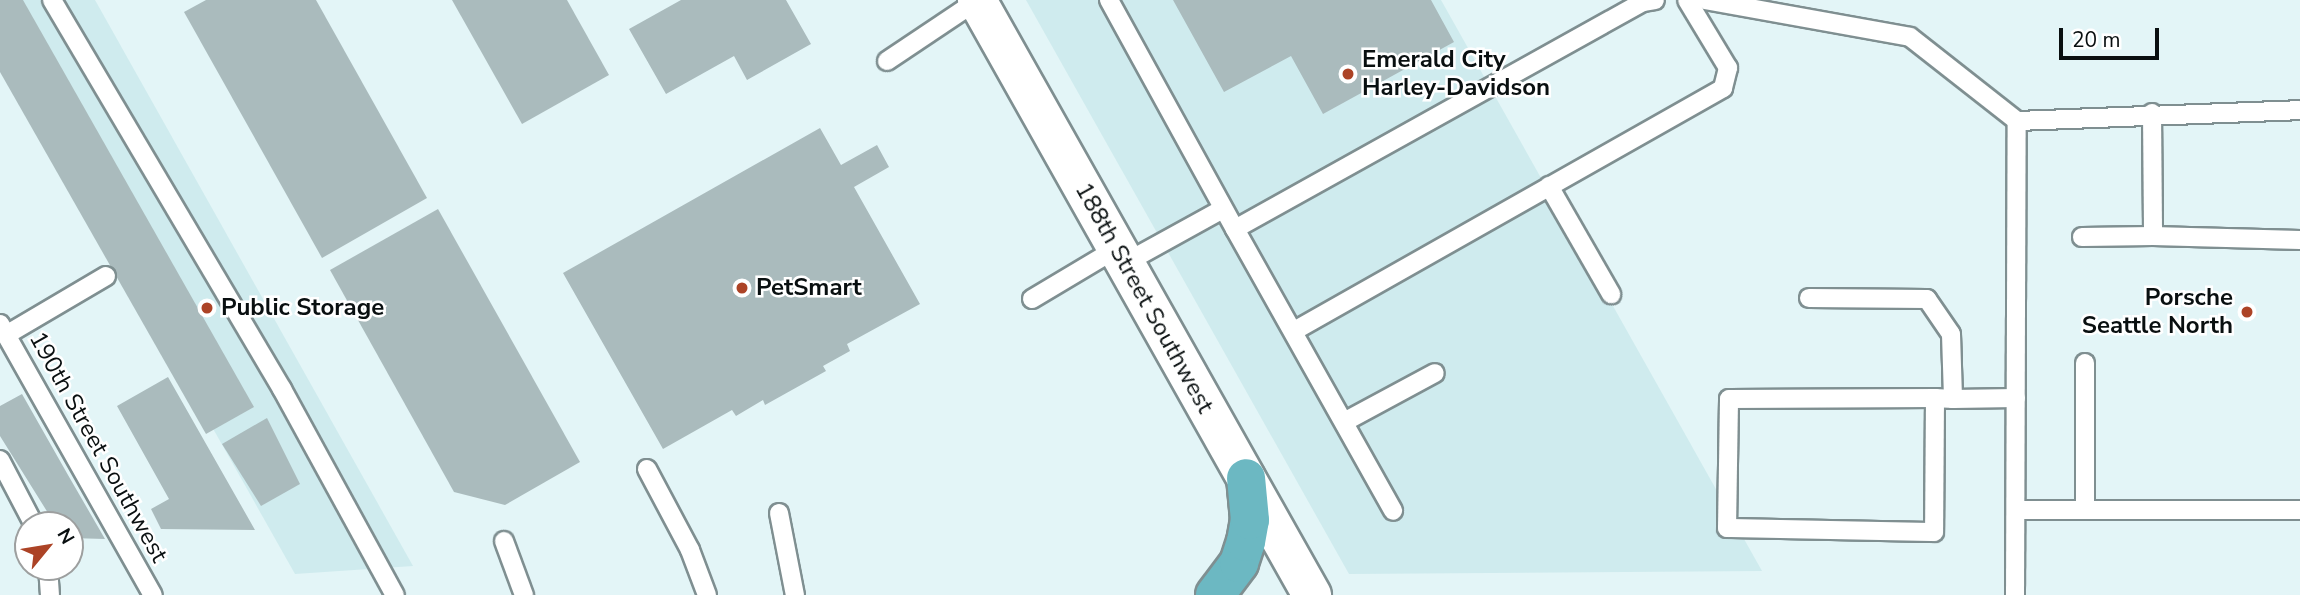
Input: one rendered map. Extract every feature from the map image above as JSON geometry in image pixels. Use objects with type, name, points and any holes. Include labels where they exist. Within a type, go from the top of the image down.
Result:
[{"type":"highway","points":[[1215,595],[1239,563],[1246,542],[1250,520],[1247,478]]},
{"type":"street","name":"188th Street Southwest","points":[[977,0],[1312,595]]},
{"type":"lane","points":[[52,0],[282,389],[395,595]]},
{"type":"lane","points":[[887,61],[977,0]]},
{"type":"lane","points":[[1109,0],[1392,511]]},
{"type":"lane","points":[[1235,229],[1643,2],[1655,0]]},
{"type":"lane","points":[[1294,331],[1723,88],[1728,68],[1687,0]]},
{"type":"lane","points":[[1705,0],[1910,37],[2017,121],[2152,113],[2300,110]]},
{"type":"lane","points":[[2152,113],[2153,236]]},
{"type":"lane","points":[[2015,595],[2017,121]]},
{"type":"lane","points":[[1549,186],[1611,294]]},
{"type":"lane","points":[[1032,299],[1223,209]]},
{"type":"lane","points":[[2082,237],[2300,240]]},
{"type":"lane","points":[[3,329],[106,276]]},
{"type":"lane","points":[[1809,298],[1927,299],[1951,334],[1944,399],[1934,532],[1727,528],[1729,399],[1944,399],[2016,398]]},
{"type":"lane","name":"190th Street Southwest","points":[[3,329],[153,595]]},
{"type":"lane","points":[[2085,363],[2085,510]]},
{"type":"lane","points":[[1344,422],[1435,373]]},
{"type":"lane","points":[[0,460],[27,511]]},
{"type":"lane","points":[[646,469],[690,550],[707,595]]},
{"type":"lane","points":[[2016,510],[2300,510]]},
{"type":"lane","points":[[779,513],[795,595]]},
{"type":"lane","points":[[504,541],[524,595]]},
{"type":"shaded area","name":"Public Storage","points":[[0,0],[95,0],[413,566],[295,574],[0,51]]},
{"type":"shaded area","points":[[1026,0],[1441,0],[1762,571],[1349,574]]},
{"type":"building","points":[[0,0],[23,0],[254,407],[206,434],[0,72]]},
{"type":"building","points":[[206,0],[316,0],[427,198],[322,258],[184,12]]},
{"type":"building","points":[[452,0],[567,0],[609,75],[522,124]]},
{"type":"building","points":[[681,0],[786,0],[811,44],[747,80],[734,56],[666,94],[629,29]]},
{"type":"building","name":"Emerald City Harley-Davidson","points":[[1173,0],[1431,0],[1454,42],[1323,114],[1291,56],[1224,92]]},
{"type":"building","name":"PetSmart","points":[[820,128],[841,165],[877,145],[889,167],[854,187],[920,304],[847,344],[850,351],[823,366],[826,371],[765,405],[763,400],[736,416],[732,410],[663,449],[563,273]]},
{"type":"building","points":[[438,209],[580,462],[505,505],[454,492],[330,270]]},
{"type":"building","points":[[168,377],[255,530],[161,529],[151,509],[169,499],[117,406]]},
{"type":"building","points":[[22,394],[105,539],[84,538],[84,511],[47,511],[0,436],[0,406]]},
{"type":"building","points":[[267,418],[300,484],[261,506],[222,444]]},
{"type":"place","name":"Emerald City Harley-Davidson","points":[[1348,74]]},
{"type":"place","name":"PetSmart","points":[[742,288]]},
{"type":"place","name":"Public Storage","points":[[207,308]]},
{"type":"place","name":"Porsche Seattle North","points":[[2247,312]]}]
